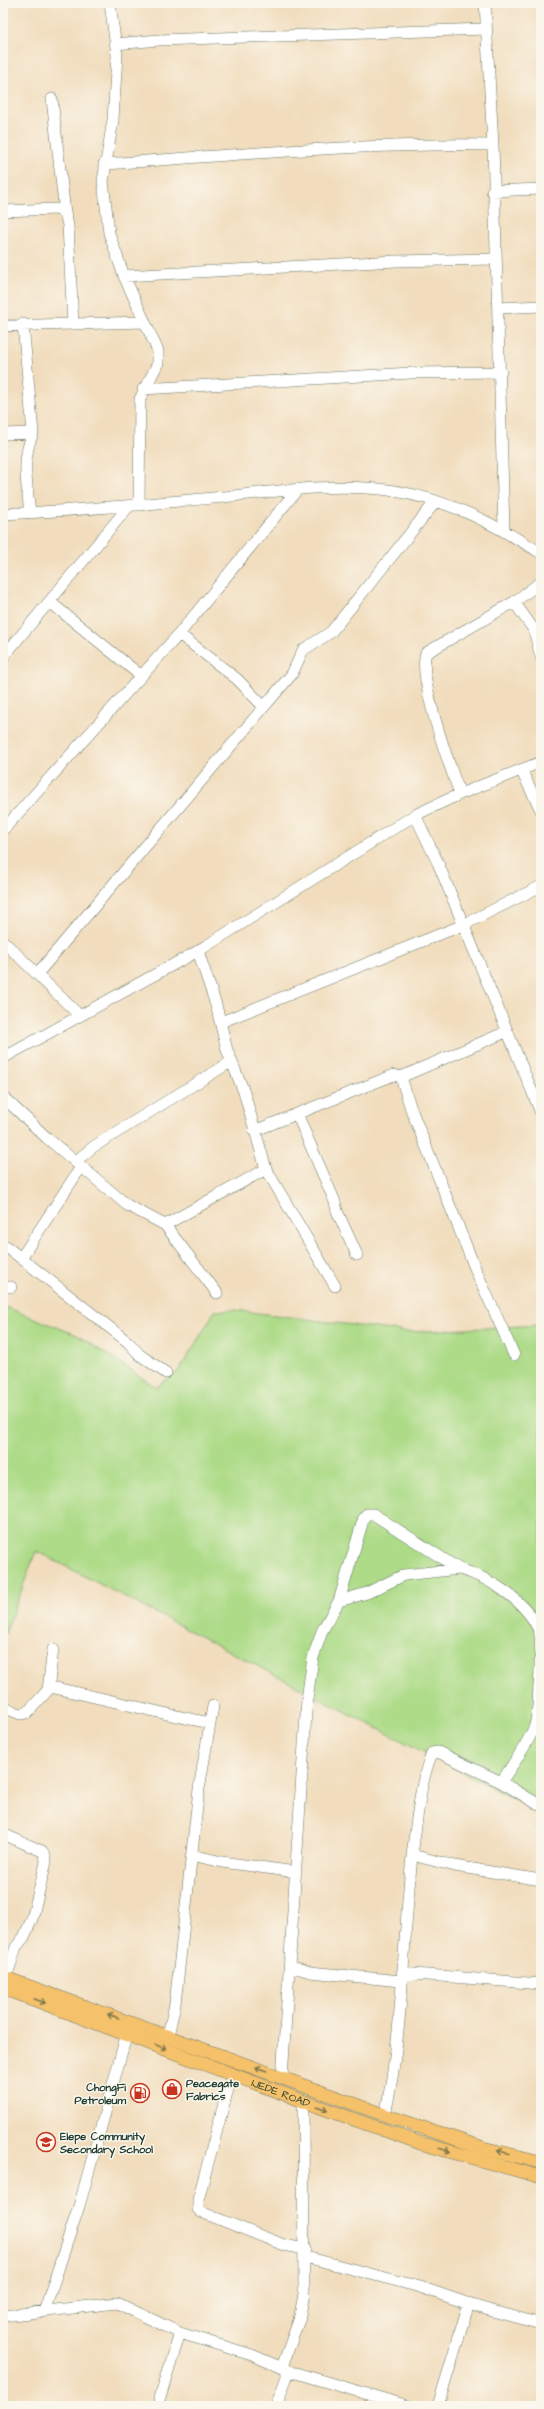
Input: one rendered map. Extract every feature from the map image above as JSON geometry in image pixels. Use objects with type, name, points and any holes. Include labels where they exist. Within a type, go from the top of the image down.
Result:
[{"type":"main road","name":"IJEDE ROAD","points":[[4,1981],[128,2033],[302,2101],[420,2142],[541,2177]]},
{"type":"main road","name":"IJEDE ROAD","points":[[4,1981],[168,2036],[483,2148],[541,2162]]},
{"type":"street","points":[[3,657],[134,506],[140,398],[143,389],[158,362],[158,351],[124,276],[109,233],[103,180],[104,164],[113,120],[116,44],[110,3]]},
{"type":"street","points":[[485,3],[501,372],[504,530]]},
{"type":"street","points":[[116,44],[159,40],[486,29]]},
{"type":"street","points":[[52,98],[64,213],[68,225],[73,324]]},
{"type":"street","points":[[104,164],[410,144],[492,145]]},
{"type":"street","points":[[492,191],[541,188]]},
{"type":"street","points":[[3,211],[56,208],[64,213]]},
{"type":"street","points":[[124,276],[396,261],[495,260]]},
{"type":"street","points":[[498,308],[541,306]]},
{"type":"street","points":[[3,326],[23,324],[144,322]]},
{"type":"street","points":[[23,324],[33,433],[26,449],[25,458],[30,513]]},
{"type":"street","points":[[143,389],[410,373],[501,372]]},
{"type":"street","points":[[3,434],[33,433]]},
{"type":"street","points":[[3,514],[134,506],[297,490],[354,488],[394,491],[436,501],[467,511],[504,530],[541,553]]},
{"type":"street","points":[[3,830],[140,675],[179,634],[297,490]]},
{"type":"street","points":[[36,974],[292,674],[303,650],[331,632],[436,501]]},
{"type":"street","points":[[460,794],[437,728],[423,659],[426,653],[514,602],[541,582]]},
{"type":"street","points":[[50,602],[140,675]]},
{"type":"street","points":[[514,602],[534,630],[541,657]]},
{"type":"street","points":[[179,634],[237,679],[264,707]]},
{"type":"street","points":[[3,1058],[198,950],[415,815],[460,794],[541,762]]},
{"type":"street","points":[[521,770],[541,810]]},
{"type":"street","points":[[415,815],[438,863],[499,1009],[506,1032],[538,1096],[541,1113]]},
{"type":"street","points":[[220,1022],[463,925],[541,886]]},
{"type":"street","points":[[3,941],[80,1015]]},
{"type":"street","points":[[198,950],[232,1061],[244,1092],[266,1169],[335,1286]]},
{"type":"street","points":[[400,1078],[506,1032]]},
{"type":"street","points":[[21,1258],[78,1164],[93,1147],[232,1061]]},
{"type":"street","points":[[254,1131],[394,1075],[400,1078],[477,1273],[514,1355]]},
{"type":"street","points":[[3,1097],[78,1164],[127,1205],[165,1225],[217,1293]]},
{"type":"street","points":[[297,1114],[357,1255]]},
{"type":"street","points":[[165,1225],[266,1169]]},
{"type":"street","points":[[3,1244],[128,1342],[140,1355],[166,1372]]},
{"type":"street","points":[[282,2076],[307,1699],[313,1658],[322,1631],[338,1601],[364,1517],[367,1514],[373,1514],[459,1569],[487,1581],[520,1605],[532,1618],[541,1636],[536,1722],[525,1746],[501,1782]]},
{"type":"street","points":[[338,1601],[367,1593],[404,1575],[459,1569]]},
{"type":"street","points":[[3,1707],[20,1714],[27,1713],[50,1687],[54,1649]]},
{"type":"street","points":[[50,1687],[97,1697],[158,1714],[210,1723]]},
{"type":"street","points":[[168,2036],[175,2004],[199,1789],[213,1706]]},
{"type":"street","points":[[385,2114],[393,2072],[412,1855],[417,1822],[432,1754],[438,1752],[501,1782],[541,1806]]},
{"type":"street","points":[[3,1834],[42,1851],[46,1862],[32,1919],[24,1937],[16,1947],[4,1981]]},
{"type":"street","points":[[192,1855],[222,1862],[296,1872]]},
{"type":"street","points":[[412,1855],[455,1866],[541,1880]]},
{"type":"street","points":[[290,1966],[310,1972],[541,1984]]},
{"type":"street","points":[[44,2312],[80,2204],[128,2033]]},
{"type":"street","points":[[232,2074],[198,2200],[198,2209],[201,2212],[305,2253],[541,2324]]},
{"type":"street","points":[[276,2406],[304,2302],[305,2253],[302,2101]]},
{"type":"street","points":[[3,2316],[117,2303],[180,2333],[286,2369],[408,2406]]},
{"type":"street","points":[[438,2406],[469,2303]]},
{"type":"street","points":[[160,2398],[180,2333]]},
{"type":"green space","points":[[3,1306],[77,1335],[156,1387],[179,1371],[215,1311],[235,1310],[407,1332],[541,1325],[541,1813],[36,1551],[5,1634],[3,1633]]},
{"type":"place","name":"Peacegate Fabrics","points":[[172,2089]]},
{"type":"place","name":"ChongFi Petroleum","points":[[140,2093]]},
{"type":"place","name":"Elepe Community Secondary School","points":[[46,2142]]}]
